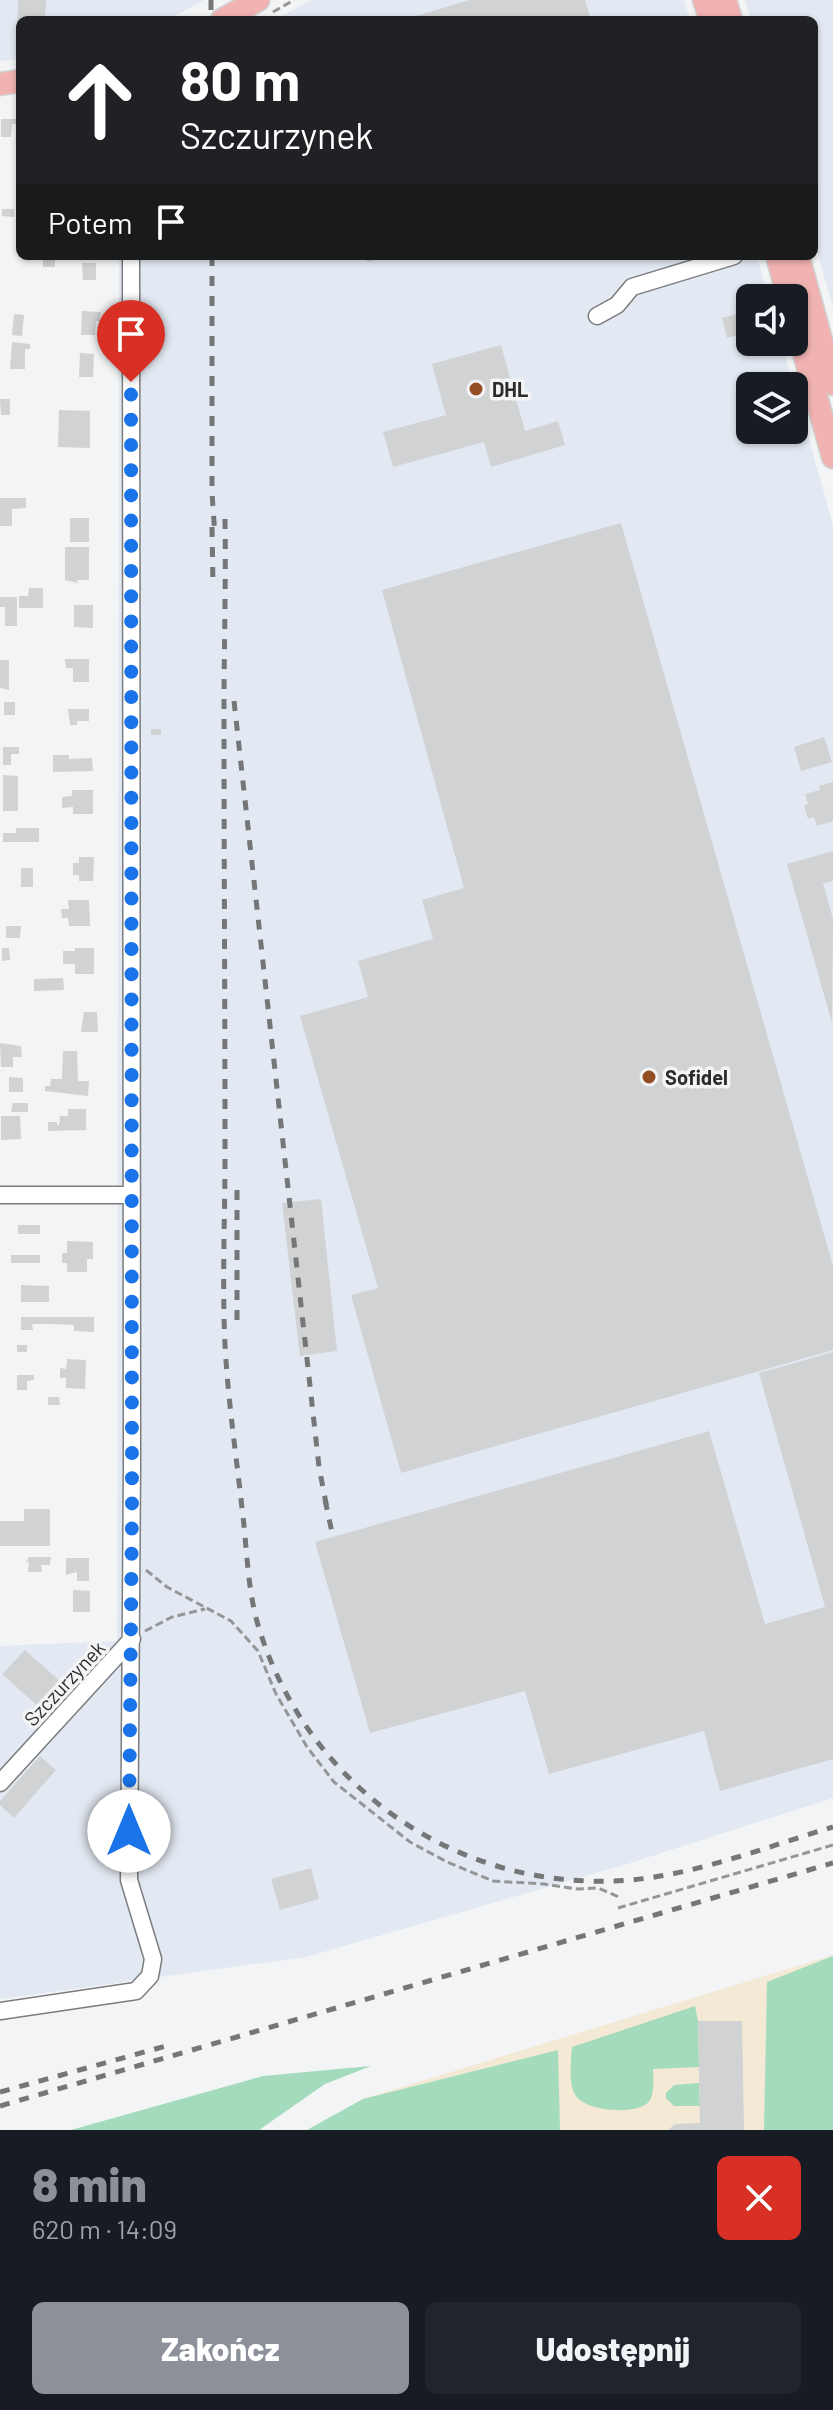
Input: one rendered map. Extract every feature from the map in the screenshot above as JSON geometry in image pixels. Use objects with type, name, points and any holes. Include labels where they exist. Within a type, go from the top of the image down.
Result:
[{"type":"main road","points":[[235,16],[266,6]]},
{"type":"main road","points":[[790,284],[792,260]]},
{"type":"main road","points":[[793,260],[833,384]]},
{"type":"main road","points":[[805,356],[833,457]]},
{"type":"street","name":"Szczurzynek","points":[[0,1783],[132,1639],[131,260]]},
{"type":"street","points":[[597,316],[617,305],[632,287],[721,260]]},
{"type":"street","points":[[0,1195],[132,1195]]},
{"type":"street","points":[[0,2011],[136,1991],[150,1976],[153,1959],[129,1880],[132,1639]]},
{"type":"path","points":[[266,6],[294,0]]},
{"type":"path","points":[[132,1557],[152,1577],[231,1621],[258,1651],[276,1694],[307,1747],[334,1782],[410,1842],[493,1881],[598,1888],[619,1897]]},
{"type":"path","points":[[132,1639],[172,1617],[205,1609]]},
{"type":"path","points":[[618,1908],[833,1845]]},
{"type":"shaded area","points":[[0,0],[204,0],[175,16],[16,16],[16,59],[0,61]]},
{"type":"shaded area","points":[[311,0],[684,0],[689,16],[282,16]]},
{"type":"shaded area","points":[[745,0],[833,0],[833,307],[818,255],[818,16],[750,16]]},
{"type":"shaded area","points":[[119,260],[758,260],[765,284],[736,284],[736,356],[785,356],[790,372],[736,372],[736,444],[808,444],[808,436],[833,525],[833,1798],[624,1865],[306,1957],[0,1999],[0,1646],[117,1641]]},
{"type":"shaded area","points":[[833,1955],[833,2130],[363,2130],[363,2099]]},
{"type":"green space","points":[[833,1956],[833,2130],[764,2130],[767,1982]]},
{"type":"green space","points":[[695,2006],[699,2067],[653,2069],[652,2096],[645,2105],[636,2108],[602,2109],[576,2096],[571,2079],[572,2047]]},
{"type":"green space","points":[[558,2050],[560,2130],[307,2130],[363,2099]]},
{"type":"green space","points":[[371,2066],[325,2084],[259,2130],[71,2130],[263,2076]]},
{"type":"green space","points":[[699,2083],[700,2106],[674,2106],[666,2098],[666,2093],[674,2085]]},
{"type":"building","points":[[18,0],[46,0],[45,16],[17,16]]},
{"type":"building","points":[[470,0],[585,0],[590,16],[416,16]]},
{"type":"building","points":[[1,119],[16,119],[16,124],[12,124],[11,137],[1,137]]},
{"type":"building","points":[[2,209],[14,209],[14,217],[2,216]]},
{"type":"building","points":[[43,260],[55,260],[55,267],[43,267]]},
{"type":"building","points":[[82,263],[96,263],[96,280],[83,280]]},
{"type":"building","points":[[82,311],[101,312],[100,321],[96,321],[95,335],[81,335]]},
{"type":"building","points":[[14,314],[24,315],[22,336],[12,335]]},
{"type":"building","points":[[736,314],[736,335],[727,338],[722,318]]},
{"type":"building","points":[[12,342],[30,344],[30,349],[25,349],[25,369],[10,369]]},
{"type":"building","name":"DHL","points":[[501,345],[525,431],[558,421],[565,445],[491,467],[484,442],[393,467],[383,432],[446,415],[432,364]]},
{"type":"building","points":[[80,353],[94,354],[93,377],[79,377]]},
{"type":"building","points":[[0,399],[10,399],[10,415],[1,415]]},
{"type":"building","points":[[59,410],[90,411],[90,448],[58,447]]},
{"type":"building","points":[[0,498],[26,498],[26,508],[12,509],[12,526],[0,526]]},
{"type":"building","points":[[70,518],[89,518],[89,542],[70,542]]},
{"type":"building","name":"Sofidel","points":[[621,523],[833,1266],[833,1350],[401,1473],[351,1295],[378,1288],[300,1016],[368,997],[358,961],[433,939],[422,900],[464,888],[382,590]]},
{"type":"building","points":[[65,547],[89,547],[89,580],[77,580],[78,583],[65,580]]},
{"type":"building","points":[[29,588],[43,588],[43,608],[19,608],[19,596],[28,596]]},
{"type":"building","points":[[0,597],[17,597],[17,626],[5,626],[5,607],[0,607]]},
{"type":"building","points":[[74,605],[93,605],[93,628],[74,627]]},
{"type":"building","points":[[65,659],[89,659],[89,682],[73,682],[73,668],[66,668]]},
{"type":"building","points":[[0,660],[9,660],[9,690],[0,688]]},
{"type":"building","points":[[4,702],[15,702],[15,715],[4,715]]},
{"type":"building","points":[[68,709],[89,709],[89,721],[77,721],[77,725],[70,725]]},
{"type":"building","points":[[151,729],[161,729],[161,735],[151,735]]},
{"type":"building","points":[[824,737],[832,762],[801,771],[794,747]]},
{"type":"building","points":[[3,747],[19,747],[19,754],[11,754],[11,765],[3,765]]},
{"type":"building","points":[[53,755],[69,755],[69,759],[92,758],[93,771],[53,772]]},
{"type":"building","points":[[3,775],[18,776],[18,811],[3,811]]},
{"type":"building","points":[[833,782],[833,821],[817,826],[814,817],[808,819],[805,794]]},
{"type":"building","points":[[72,790],[93,790],[93,814],[73,814],[73,807],[62,808],[62,797],[72,796]]},
{"type":"building","points":[[16,828],[39,828],[39,842],[3,842],[3,833],[16,833]]},
{"type":"building","points":[[833,851],[833,881],[823,883],[833,919],[832,1023],[787,864]]},
{"type":"building","points":[[79,857],[94,857],[93,881],[79,881],[79,875],[73,875],[73,863],[79,863]]},
{"type":"building","points":[[21,868],[33,868],[33,887],[21,887]]},
{"type":"building","points":[[68,900],[89,900],[90,926],[69,926],[68,918],[62,918],[61,909],[69,909]]},
{"type":"building","points":[[6,926],[21,926],[20,938],[6,938]]},
{"type":"building","points":[[2,948],[9,948],[10,960],[2,961]]},
{"type":"building","points":[[75,948],[94,948],[94,974],[75,974],[75,964],[63,964],[63,951],[75,951]]},
{"type":"building","points":[[63,978],[64,990],[34,991],[34,979]]},
{"type":"building","points":[[84,1012],[97,1012],[98,1032],[81,1032]]},
{"type":"building","points":[[0,1043],[21,1046],[22,1057],[13,1057],[13,1067],[1,1067]]},
{"type":"building","points":[[63,1051],[77,1051],[78,1081],[89,1081],[88,1096],[45,1091],[51,1079],[62,1079]]},
{"type":"building","points":[[9,1077],[23,1078],[23,1092],[9,1092]]},
{"type":"building","points":[[13,1103],[28,1103],[28,1112],[11,1112]]},
{"type":"building","points":[[68,1109],[86,1109],[86,1130],[48,1131],[48,1122],[59,1125],[60,1116],[68,1116]]},
{"type":"building","points":[[1,1116],[20,1116],[21,1139],[1,1140]]},
{"type":"building","points":[[321,1199],[337,1351],[300,1356],[282,1203]]},
{"type":"building","points":[[18,1225],[40,1225],[40,1234],[18,1234]]},
{"type":"building","points":[[67,1241],[93,1242],[93,1259],[87,1259],[87,1272],[67,1272],[67,1263],[62,1263],[62,1253],[67,1253]]},
{"type":"building","points":[[11,1255],[40,1255],[40,1263],[11,1263]]},
{"type":"building","points":[[21,1285],[49,1286],[49,1302],[21,1302]]},
{"type":"building","points":[[21,1317],[94,1317],[94,1332],[74,1331],[74,1325],[51,1324],[32,1324],[33,1330],[21,1330]]},
{"type":"building","points":[[17,1345],[27,1345],[27,1352],[17,1352]]},
{"type":"building","points":[[833,1352],[833,1759],[720,1791],[704,1731],[549,1774],[525,1691],[370,1733],[315,1542],[709,1431],[765,1624],[825,1607],[759,1373]]},
{"type":"building","points":[[67,1359],[86,1360],[85,1389],[66,1388],[66,1378],[60,1378],[60,1368],[66,1369]]},
{"type":"building","points":[[17,1375],[34,1375],[34,1380],[27,1381],[27,1390],[17,1390]]},
{"type":"building","points":[[48,1397],[59,1397],[60,1405],[48,1405]]},
{"type":"building","points":[[24,1509],[50,1509],[50,1546],[0,1546],[0,1521],[24,1521]]},
{"type":"building","points":[[29,1557],[51,1557],[50,1565],[41,1565],[42,1572],[28,1572],[29,1562],[26,1562]]},
{"type":"building","points":[[66,1558],[89,1558],[89,1581],[77,1581],[77,1572],[66,1575]]},
{"type":"building","points":[[73,1590],[90,1591],[90,1612],[73,1612]]},
{"type":"building","points":[[25,1650],[62,1683],[40,1708],[2,1674]]},
{"type":"building","points":[[40,1756],[56,1770],[14,1818],[0,1805],[0,1801]]},
{"type":"building","points":[[311,1868],[319,1899],[280,1910],[271,1879]]},
{"type":"building","points":[[698,2021],[742,2021],[744,2130],[668,2130],[675,2124],[700,2123]]},
{"type":"railway","points":[[211,0],[211,16]]},
{"type":"railway","points":[[212,260],[212,493],[215,536]]},
{"type":"railway","points":[[225,519],[225,1345],[252,1596],[258,1625],[281,1684],[313,1736],[353,1781],[399,1819],[451,1849],[508,1869],[568,1880],[656,1877],[707,1866],[833,1827]]},
{"type":"railway","points":[[212,527],[213,587]]},
{"type":"railway","points":[[234,701],[319,1467],[327,1508]]},
{"type":"railway","points":[[237,1190],[237,1326]]},
{"type":"railway","points":[[325,1500],[333,1537]]},
{"type":"railway","points":[[0,2106],[833,1863]]},
{"type":"railway","points":[[0,2092],[166,2046]]},
{"type":"place","name":"DHL","points":[[476,389]]},
{"type":"place","name":"Sofidel","points":[[649,1077]]},
{"type":"route","points":[[129,1831],[132,1639],[131,382]]}]
